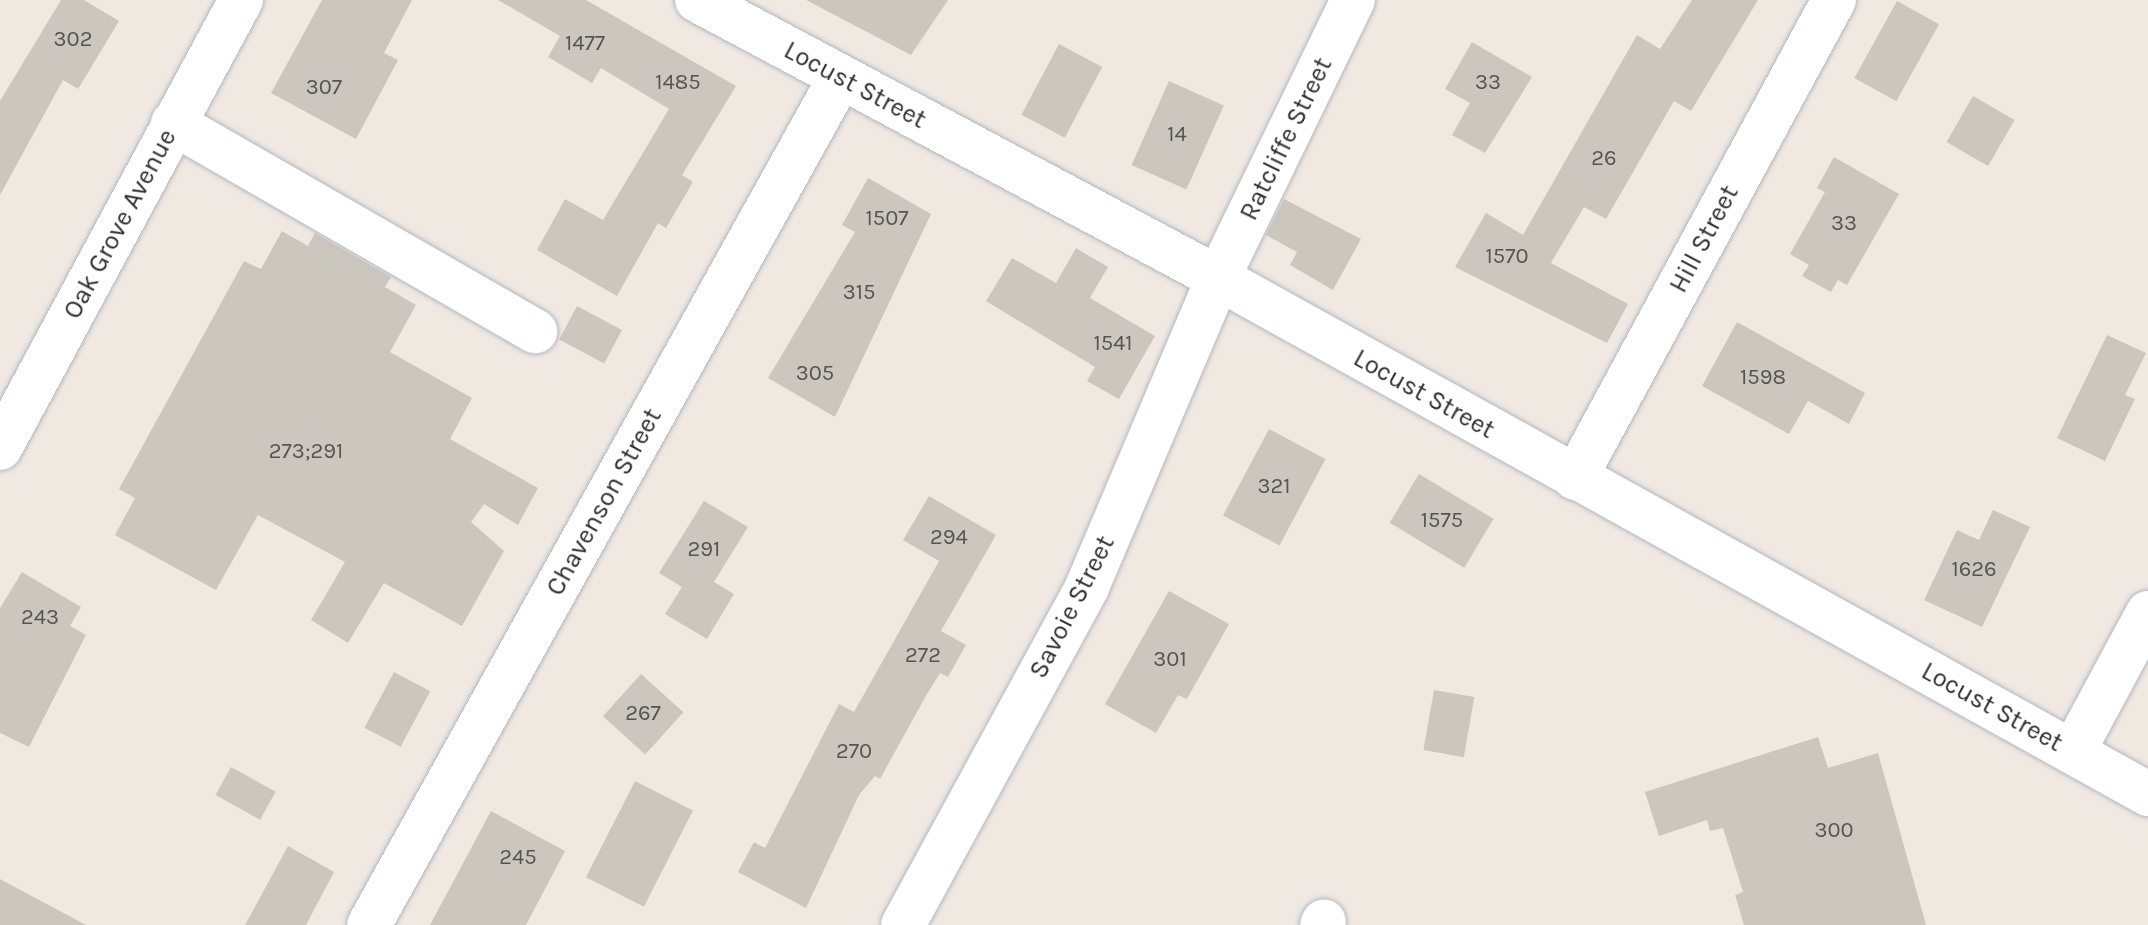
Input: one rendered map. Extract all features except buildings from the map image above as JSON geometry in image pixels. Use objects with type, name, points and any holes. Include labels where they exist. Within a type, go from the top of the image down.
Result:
[{"type":"street","name":"Oak Grove Avenue","points":[[0,448],[241,0]]},
{"type":"street","name":"Locust Street","points":[[697,0],[741,11],[840,78],[1218,278],[2148,794]]},
{"type":"street","name":"Ratcliffe Street","points":[[1218,278],[1353,0]]},
{"type":"street","name":"Hill Street","points":[[1575,478],[1834,0]]},
{"type":"street","name":"Chavenson Street","points":[[369,925],[840,78]]},
{"type":"street","points":[[173,123],[535,331]]},
{"type":"street","name":"Savoie Street","points":[[903,925],[1087,587],[1218,278]]},
{"type":"street","points":[[2073,752],[2148,613]]}]
